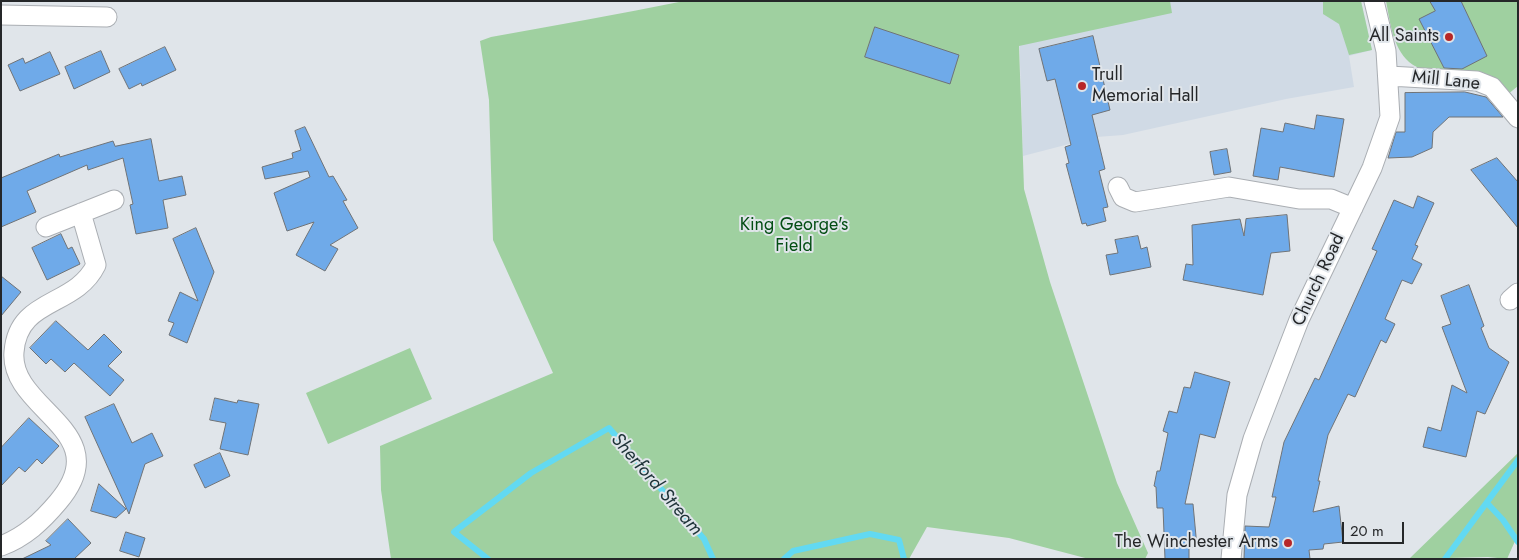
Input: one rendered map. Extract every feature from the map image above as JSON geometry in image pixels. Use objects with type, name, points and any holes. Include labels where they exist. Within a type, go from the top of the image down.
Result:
[{"type":"street","name":"Church Road","points":[[1231,559],[1237,495],[1253,439],[1300,320],[1372,168],[1390,117],[1386,50],[1374,1]]},
{"type":"street","points":[[1,15],[77,9],[107,16]]},
{"type":"street","name":"Mill Lane","points":[[1389,76],[1477,81],[1492,87],[1518,118]]},
{"type":"street","points":[[1118,187],[1123,197],[1135,202],[1229,187],[1299,199],[1331,199],[1353,208]]},
{"type":"street","points":[[46,227],[114,200]]},
{"type":"street","points":[[1,546],[29,532],[52,509],[68,490],[75,469],[75,453],[70,437],[23,384],[16,369],[13,353],[18,333],[31,313],[80,287],[90,278],[96,266],[81,213]]},
{"type":"shaded area","points":[[1018,1],[1361,1],[1372,50],[1349,56],[1354,87],[1286,99],[1123,135],[1096,137],[1023,156]]},
{"type":"green space","name":"King George's Field","points":[[684,1],[1170,1],[1172,13],[1019,46],[1024,189],[1050,282],[1117,483],[1148,553],[1145,559],[1089,559],[1009,538],[927,527],[909,559],[391,559],[381,490],[380,446],[553,373],[493,240],[489,100],[480,41],[491,37]]},
{"type":"green space","points":[[1323,1],[1361,1],[1372,50],[1349,55],[1339,24],[1323,14]]},
{"type":"green space","points":[[1386,1],[1518,1],[1518,86],[1507,95],[1453,81],[1413,65],[1401,53],[1392,32]]},
{"type":"green space","points":[[410,348],[432,399],[328,444],[306,393]]},
{"type":"green space","points":[[1518,453],[1518,529],[1516,539],[1507,559],[1488,557],[1409,559]]},
{"type":"building","name":"All Saints","points":[[1430,1],[1461,1],[1487,56],[1462,69],[1444,68],[1419,19],[1435,11]]},
{"type":"building","points":[[875,27],[959,55],[950,84],[865,57]]},
{"type":"building","points":[[1093,36],[1110,110],[1092,115],[1105,169],[1099,171],[1108,207],[1103,208],[1106,221],[1087,226],[1086,223],[1082,224],[1066,164],[1069,163],[1065,147],[1071,145],[1055,79],[1047,81],[1039,49]]},
{"type":"building","points":[[165,47],[176,70],[142,86],[141,83],[129,89],[119,69]]},
{"type":"building","points":[[101,51],[110,72],[74,89],[65,67]]},
{"type":"building","points":[[50,52],[60,74],[20,91],[8,65],[23,58],[25,63]]},
{"type":"building","points":[[1465,92],[1486,97],[1503,117],[1449,117],[1433,132],[1432,148],[1412,157],[1388,158],[1396,132],[1405,132],[1405,93]]},
{"type":"building","points":[[1317,115],[1344,119],[1334,177],[1280,167],[1278,180],[1253,176],[1261,128],[1283,132],[1285,123],[1314,129]]},
{"type":"building","points":[[305,127],[329,177],[333,176],[347,200],[343,201],[358,228],[330,245],[338,249],[325,271],[296,255],[314,222],[287,231],[274,193],[310,177],[308,171],[265,179],[262,167],[293,158],[292,153],[301,150],[295,131]]},
{"type":"building","points":[[151,139],[159,181],[182,176],[186,195],[163,200],[168,228],[136,234],[130,205],[133,204],[123,158],[88,170],[87,165],[27,191],[36,212],[1,227],[1,178],[59,154],[60,157],[113,141],[115,146]]},
{"type":"building","points":[[1227,149],[1231,172],[1214,175],[1210,152]]},
{"type":"building","points":[[1497,158],[1518,182],[1518,228],[1471,170]]},
{"type":"building","points":[[1418,196],[1434,203],[1415,245],[1418,246],[1412,259],[1422,264],[1412,284],[1402,280],[1385,319],[1395,324],[1386,343],[1381,340],[1355,397],[1348,394],[1328,435],[1318,481],[1320,481],[1313,512],[1339,506],[1343,542],[1324,544],[1323,549],[1309,550],[1310,559],[1244,559],[1245,526],[1269,527],[1276,497],[1272,497],[1284,442],[1315,378],[1319,380],[1377,251],[1372,249],[1394,200],[1413,208]]},
{"type":"building","points":[[1287,215],[1290,251],[1271,253],[1263,295],[1183,280],[1186,264],[1193,265],[1192,225],[1240,219],[1244,236],[1246,219]]},
{"type":"building","points":[[196,228],[214,272],[187,343],[169,335],[174,323],[168,321],[180,292],[198,301],[173,239]]},
{"type":"building","points":[[61,234],[68,249],[72,247],[80,264],[47,280],[32,248]]},
{"type":"building","points":[[1138,236],[1141,249],[1147,247],[1151,267],[1110,275],[1106,255],[1118,253],[1115,240]]},
{"type":"building","points":[[1,276],[21,292],[1,316]]},
{"type":"building","points":[[1469,285],[1484,326],[1481,328],[1489,348],[1509,362],[1485,414],[1477,411],[1466,457],[1423,447],[1428,427],[1441,431],[1452,385],[1467,393],[1442,327],[1451,324],[1441,296]]},
{"type":"building","points":[[56,321],[88,350],[104,334],[122,352],[108,366],[124,380],[110,396],[74,363],[65,372],[51,359],[46,364],[30,348]]},
{"type":"building","points":[[1195,372],[1230,382],[1215,438],[1200,434],[1185,504],[1193,504],[1197,547],[1189,547],[1189,559],[1165,559],[1163,508],[1157,508],[1156,487],[1154,486],[1157,471],[1160,471],[1168,433],[1163,431],[1169,411],[1177,413],[1184,387],[1190,388]]},
{"type":"building","points":[[215,398],[237,403],[238,400],[259,404],[248,455],[220,449],[226,423],[210,420]]},
{"type":"building","points":[[114,404],[132,443],[152,433],[163,456],[145,464],[129,514],[85,417]]},
{"type":"building","points":[[29,418],[59,446],[42,464],[37,459],[25,472],[19,467],[1,486],[1,448]]},
{"type":"building","points":[[220,453],[230,476],[205,488],[194,465]]},
{"type":"building","points":[[99,484],[126,509],[116,518],[91,511]]},
{"type":"building","points":[[68,519],[91,543],[74,559],[22,559],[51,545],[46,541]]},
{"type":"building","points":[[126,532],[145,538],[139,557],[120,551]]},
{"type":"waterway","name":"Sherford Stream","points":[[488,559],[454,532],[531,473],[609,428],[704,539],[713,559]]},
{"type":"waterway","name":"Sherford Stream","points":[[1445,559],[1518,460]]},
{"type":"waterway","points":[[1487,503],[1503,520],[1518,542]]},
{"type":"waterway","name":"Sherford Stream","points":[[784,559],[793,551],[870,534],[899,540],[904,559]]},
{"type":"place","name":"All Saints","points":[[1449,37]]},
{"type":"place","name":"Trull Memorial Hall","points":[[1082,86]]},
{"type":"place","name":"The Winchester Arms","points":[[1288,543]]}]
